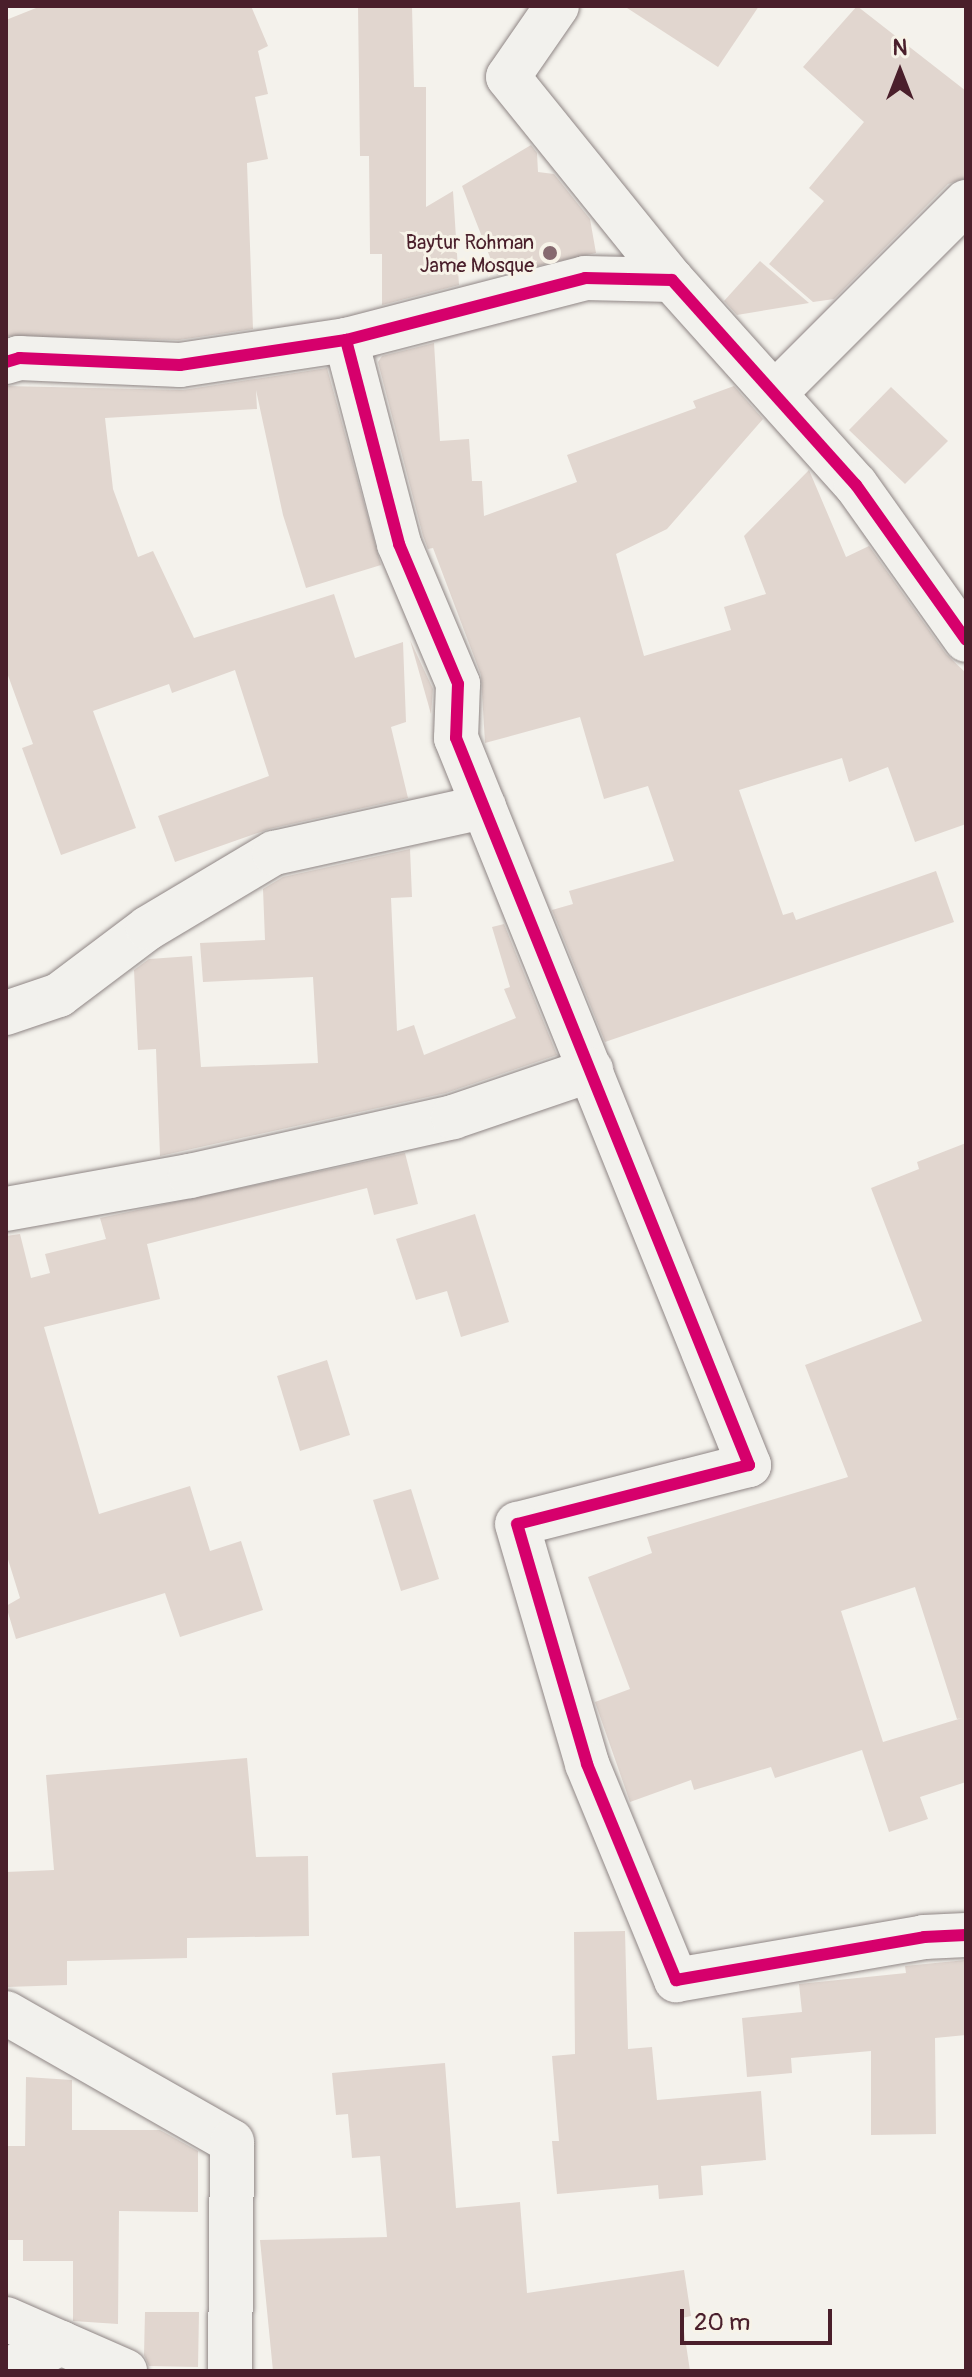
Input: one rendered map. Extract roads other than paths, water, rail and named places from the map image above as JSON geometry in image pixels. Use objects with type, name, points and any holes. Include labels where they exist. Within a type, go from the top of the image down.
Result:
[{"type":"street","points":[[557,6],[508,77],[672,280],[776,392],[856,485],[966,640]]},
{"type":"street","points":[[776,392],[966,202]]},
{"type":"street","points":[[6,362],[19,358],[180,365],[346,340],[585,278],[672,280]]},
{"type":"street","points":[[346,340],[399,544],[458,684],[456,738],[749,1465],[517,1524],[587,1764],[676,1980],[924,1937],[966,1935]]},
{"type":"street","points":[[6,1013],[59,995],[148,928],[274,853],[484,807]]},
{"type":"street","points":[[6,1209],[190,1176],[453,1117],[591,1070]]},
{"type":"street","points":[[6,2013],[232,2142],[230,2371]]},
{"type":"street","points":[[6,2319],[125,2371]]},
{"type":"street","points":[[6,2371],[61,2343]]},
{"type":"place","name":"Baytur Rohman Jame Mosque","points":[[550,253]]}]
